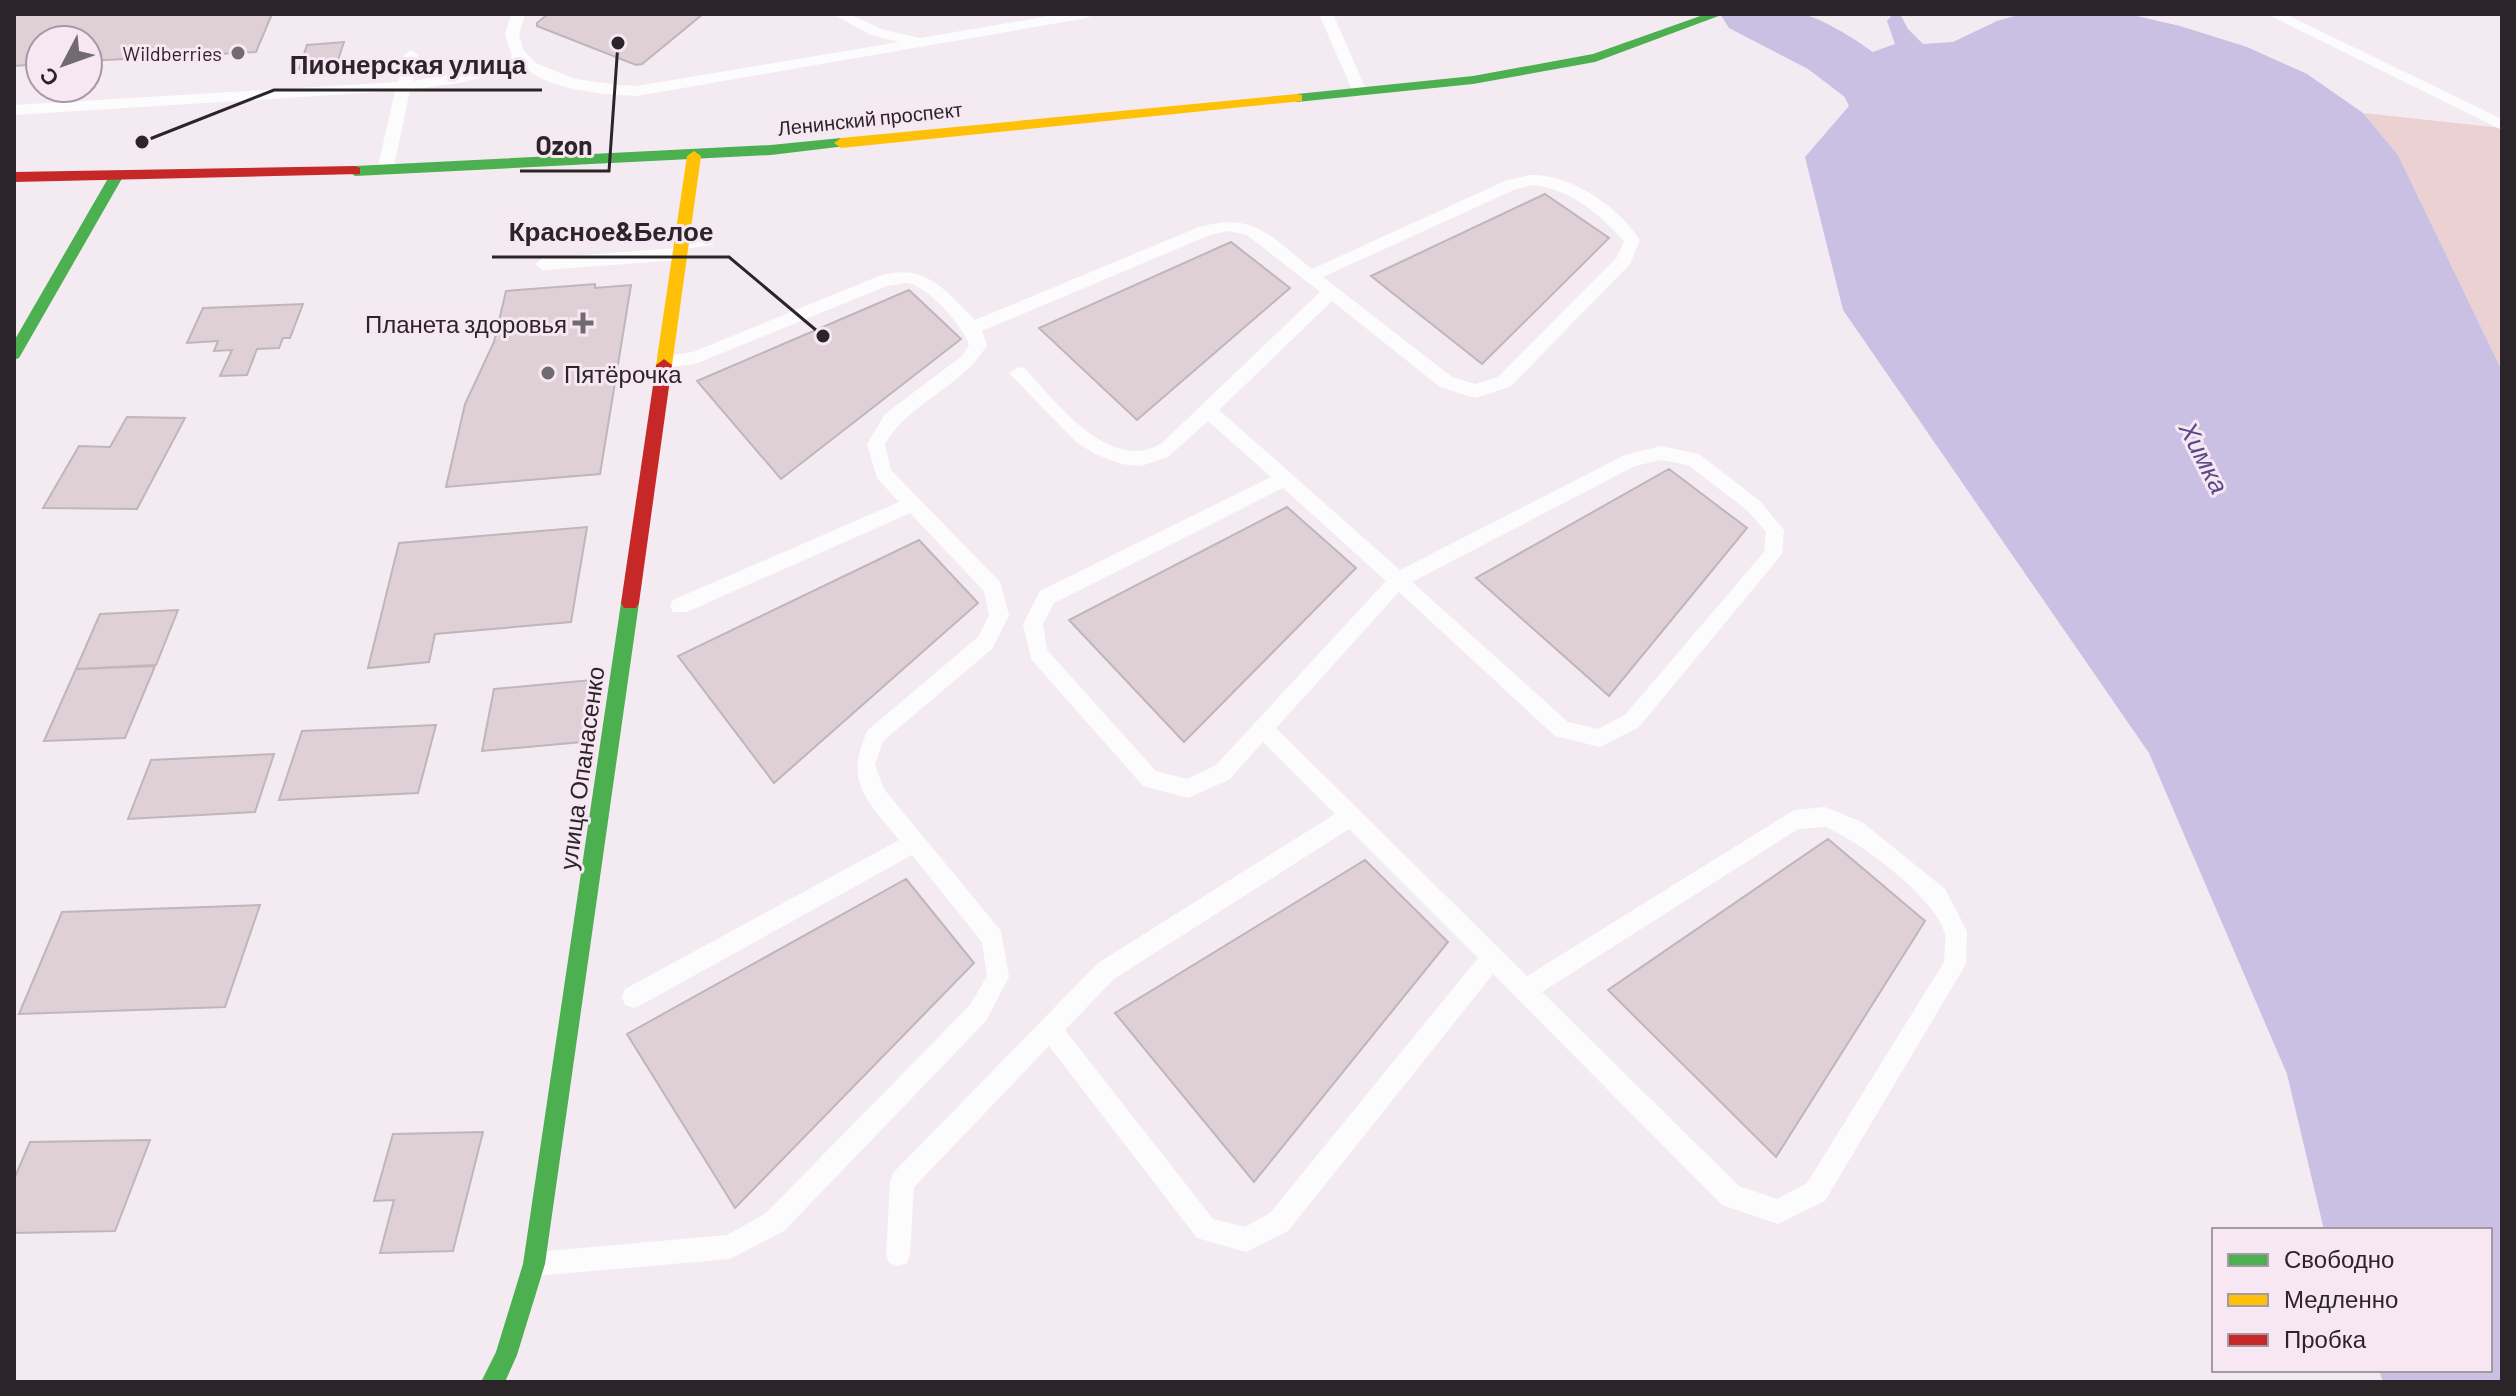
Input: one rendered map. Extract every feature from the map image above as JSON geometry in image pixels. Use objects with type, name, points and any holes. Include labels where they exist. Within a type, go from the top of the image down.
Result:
[{"type":"main road","name":"Ленинский проспект","points":[[14,177],[385,171],[694,156],[1473,80],[1595,58],[1718,14]]},
{"type":"main road","name":"улица Опанасенко","points":[[493,1382],[506,1355],[534,1264],[694,156]]},
{"type":"main road","points":[[14,354],[117,175]]},
{"type":"lane","points":[[518,14],[512,25],[515,50],[533,68],[569,84],[602,91],[637,91],[927,44],[1087,14]]},
{"type":"lane","points":[[839,14],[876,32],[927,44]]},
{"type":"lane","points":[[1326,14],[1360,92]]},
{"type":"lane","points":[[2274,14],[2502,125]]},
{"type":"lane","points":[[385,171],[411,55]]},
{"type":"lane","points":[[14,110],[439,85],[479,76],[523,57]]},
{"type":"lane","points":[[973,328],[1205,231],[1228,225],[1252,231],[1446,382],[1475,391],[1504,382],[1624,260],[1632,240],[1617,222],[1562,185],[1535,180],[1511,185],[1311,276]]},
{"type":"lane","points":[[543,264],[680,249],[706,241]]},
{"type":"lane","points":[[534,1264],[730,1247],[775,1222],[978,1013],[998,977],[993,938],[875,794],[865,765],[875,736],[985,643],[999,615],[993,588],[883,473],[876,444],[891,419],[968,361],[978,345],[973,328],[928,285],[909,277],[885,280],[695,358],[664,362]]},
{"type":"lane","points":[[1018,373],[1100,451],[1131,461],[1163,452],[1331,292]]},
{"type":"lane","points":[[1208,410],[1398,580],[1562,730],[1600,738],[1632,721],[1773,554],[1775,530],[1754,506],[1693,459],[1661,453],[1631,460],[1398,580],[1223,772],[1188,789],[1150,779],[1038,653],[1033,624],[1047,597],[1285,479]]},
{"type":"lane","points":[[680,606],[912,504]]},
{"type":"lane","points":[[1263,728],[1493,957],[1525,990],[1731,1196],[1778,1212],[1816,1192],[1955,964],[1956,931],[1937,896],[1855,829],[1825,817],[1794,820],[1525,990]]},
{"type":"lane","points":[[898,1254],[902,1182],[1106,971],[1351,816]]},
{"type":"lane","points":[[633,997],[915,842]]},
{"type":"lane","points":[[1050,1029],[1206,1229],[1246,1240],[1279,1222],[1493,957]]},
{"type":"shaded area","points":[[2363,113],[2502,128],[2502,371],[2398,155]]},
{"type":"water","points":[[1893,14],[1900,14],[1908,29],[1923,44],[1953,42],[1997,21],[2022,14],[2128,14],[2247,47],[2307,74],[2363,113],[2398,155],[2502,371],[2502,1382],[2383,1382],[2380,1372],[2492,1372],[2492,1228],[2324,1228],[2287,1074],[2149,753],[1843,310],[1805,157],[1849,106],[1837,82],[1754,33],[1790,22],[1870,53],[1895,44],[1887,21]]},
{"type":"building","points":[[14,14],[272,14],[256,52],[104,60],[104,24],[24,24],[24,65],[14,66]]},
{"type":"building","points":[[548,14],[703,14],[642,64],[636,65],[537,26]]},
{"type":"building","points":[[344,42],[336,66],[299,69],[307,45]]},
{"type":"building","points":[[1545,194],[1609,238],[1482,364],[1371,276]]},
{"type":"building","points":[[1231,242],[1290,288],[1137,420],[1039,328]]},
{"type":"building","name":"Пятёрочка","points":[[595,284],[595,288],[631,285],[600,474],[446,487],[465,404],[494,342],[506,291]]},
{"type":"building","points":[[909,290],[961,339],[781,479],[697,381]]},
{"type":"building","points":[[303,304],[290,338],[283,338],[279,348],[257,349],[247,375],[220,376],[232,350],[214,351],[218,341],[187,343],[203,308]]},
{"type":"building","points":[[127,417],[185,418],[137,509],[43,508],[79,446],[110,447]]},
{"type":"building","points":[[1669,469],[1747,528],[1609,696],[1476,578]]},
{"type":"building","points":[[1287,507],[1356,568],[1184,742],[1069,620]]},
{"type":"building","points":[[587,527],[571,622],[435,634],[429,662],[368,668],[399,543]]},
{"type":"building","points":[[919,540],[978,603],[774,783],[678,656]]},
{"type":"building","points":[[178,610],[156,665],[76,669],[100,614]]},
{"type":"building","points":[[155,666],[125,738],[44,741],[76,669]]},
{"type":"building","points":[[591,680],[582,742],[482,751],[494,689]]},
{"type":"building","points":[[436,725],[418,793],[279,800],[302,731]]},
{"type":"building","points":[[274,754],[255,812],[128,819],[151,760]]},
{"type":"building","points":[[1828,839],[1925,921],[1776,1157],[1608,990]]},
{"type":"building","points":[[1365,860],[1448,942],[1254,1182],[1115,1013]]},
{"type":"building","points":[[906,879],[974,963],[735,1208],[627,1034]]},
{"type":"building","points":[[260,905],[225,1007],[19,1014],[62,912]]},
{"type":"building","points":[[483,1132],[453,1251],[380,1253],[394,1200],[374,1201],[393,1134]]},
{"type":"building","points":[[150,1140],[115,1231],[14,1233],[14,1179],[30,1142]]},
{"type":"waterway","name":"Химка","points":[[1752,14],[1831,54],[1882,92]]},
{"type":"traffic: fast","points":[[1297,98],[1473,80],[1595,58],[1718,14]]},
{"type":"traffic: fast","points":[[355,171],[771,150],[841,143]]},
{"type":"traffic: fast","points":[[14,354],[117,175]]},
{"type":"traffic: fast","points":[[493,1382],[506,1355],[534,1264],[630,603]]},
{"type":"traffic: slow","points":[[841,143],[1297,98]]},
{"type":"traffic: slow","points":[[664,365],[694,156]]},
{"type":"traffic: jam","points":[[14,177],[355,171]]},
{"type":"traffic: jam","points":[[630,603],[664,365]]},
{"type":"place","name":"Ozon","points":[[618,43]]},
{"type":"place","name":"Wildberries","points":[[238,53]]},
{"type":"place","name":"Пионерская улица","points":[[142,142]]},
{"type":"place","name":"Планета здоровья","points":[[583,323]]},
{"type":"place","name":"Красное&Белое","points":[[823,336]]},
{"type":"place","name":"Пятёрочка","points":[[548,373]]}]
